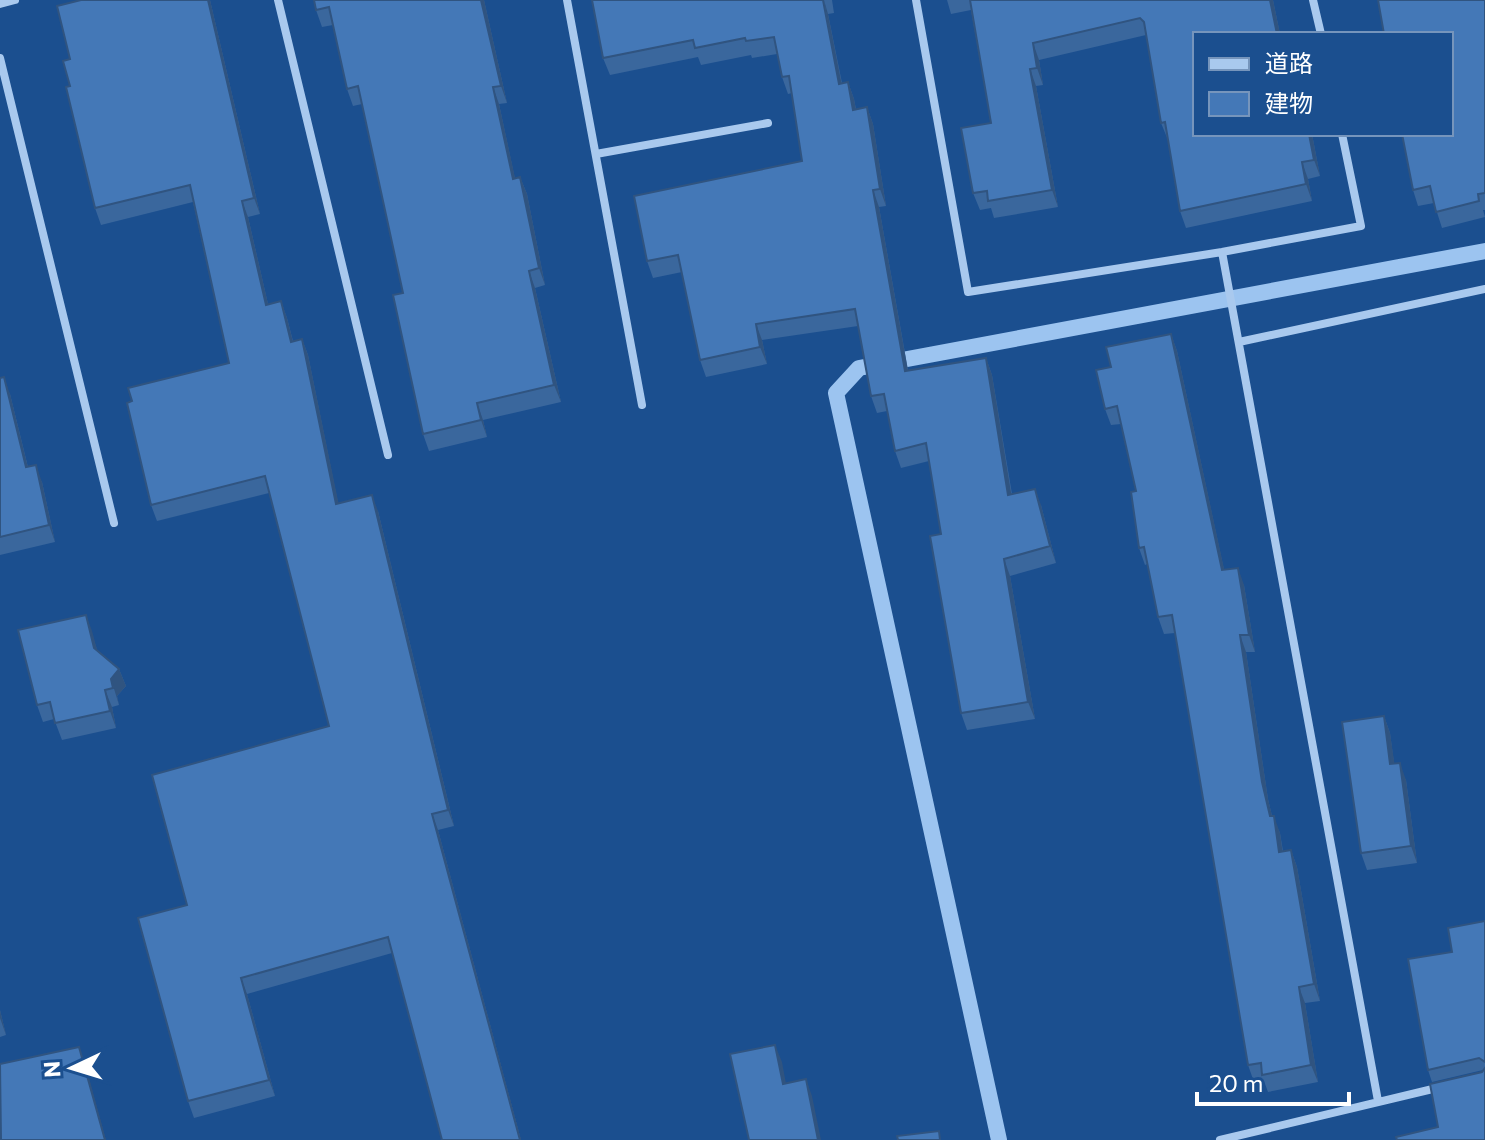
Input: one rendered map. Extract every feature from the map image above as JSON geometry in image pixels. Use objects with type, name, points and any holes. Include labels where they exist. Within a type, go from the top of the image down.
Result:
[{"type":"street","points":[[0,4],[15,0]]},
{"type":"street","points":[[278,0],[388,455]]},
{"type":"street","points":[[567,0],[642,405]]},
{"type":"street","points":[[916,0],[968,292],[1222,252],[1361,226],[1342,136]]},
{"type":"street","points":[[1313,0],[1321,32]]},
{"type":"street","points":[[0,58],[114,523]]},
{"type":"street","points":[[596,154],[768,123]]},
{"type":"street","points":[[1222,252],[1378,1101]]},
{"type":"street","points":[[1239,342],[1485,289]]},
{"type":"street","points":[[1220,1140],[1454,1084]]},
{"type":"building","points":[[81,0],[208,0],[254,198],[242,201],[266,305],[281,301],[291,342],[302,339],[336,504],[372,495],[448,810],[432,814],[520,1140],[442,1140],[388,937],[241,978],[269,1080],[188,1101],[138,918],[187,905],[152,775],[329,726],[265,476],[151,505],[127,403],[132,401],[128,388],[229,363],[190,185],[95,208],[66,87],[70,86],[63,61],[70,59],[57,6]]},
{"type":"building","points":[[314,0],[481,0],[501,86],[493,87],[513,179],[520,177],[539,268],[529,271],[554,385],[477,403],[481,420],[423,434],[393,295],[403,293],[358,86],[347,89],[329,7],[316,10]]},
{"type":"building","points":[[592,0],[823,0],[839,84],[848,82],[853,110],[867,107],[880,189],[873,190],[905,371],[986,358],[1008,495],[1035,489],[1050,546],[1004,559],[1028,702],[961,713],[930,536],[941,534],[926,443],[895,451],[884,394],[871,396],[855,309],[756,324],[760,347],[700,360],[678,255],[647,261],[634,196],[802,161],[789,76],[782,77],[774,37],[746,41],[745,38],[695,48],[693,40],[603,58]]},
{"type":"building","points":[[970,0],[1270,0],[1277,32],[1193,32],[1193,136],[1309,136],[1314,160],[1302,162],[1306,184],[1180,211],[1165,122],[1161,123],[1144,22],[1140,18],[1033,43],[1037,68],[1030,69],[1052,190],[988,201],[987,191],[973,193],[961,128],[991,123]]},
{"type":"building","points":[[1378,0],[1485,0],[1485,193],[1478,194],[1479,201],[1436,212],[1430,186],[1413,190],[1402,136],[1453,136],[1453,32],[1384,32]]},
{"type":"building","points":[[1171,334],[1222,570],[1238,568],[1249,635],[1240,635],[1262,782],[1270,816],[1274,816],[1279,852],[1291,850],[1314,984],[1299,987],[1311,1065],[1262,1075],[1261,1063],[1248,1065],[1172,615],[1158,617],[1144,547],[1139,548],[1131,492],[1136,491],[1117,406],[1105,409],[1096,370],[1111,367],[1106,347]]},
{"type":"building","points":[[4,377],[26,467],[36,465],[49,525],[0,537],[0,378]]},
{"type":"building","points":[[86,615],[94,648],[119,669],[111,679],[113,688],[105,690],[110,711],[55,723],[50,702],[37,705],[18,630]]},
{"type":"building","points":[[1384,716],[1390,764],[1400,763],[1411,846],[1361,853],[1342,722]]},
{"type":"building","points":[[1485,921],[1485,1062],[1479,1058],[1428,1070],[1408,959],[1452,952],[1448,928]]},
{"type":"building","points":[[775,1045],[783,1084],[806,1079],[818,1140],[749,1140],[730,1054]]},
{"type":"building","points":[[79,1047],[105,1140],[1,1140],[0,1064]]},
{"type":"building","points":[[1485,1068],[1485,1140],[1397,1140],[1396,1137],[1438,1127],[1430,1084],[1482,1072]]},
{"type":"building","points":[[939,1131],[940,1140],[898,1140],[897,1136]]},
{"type":"waterway","points":[[999,1140],[836,393],[859,368],[1485,251]]}]
